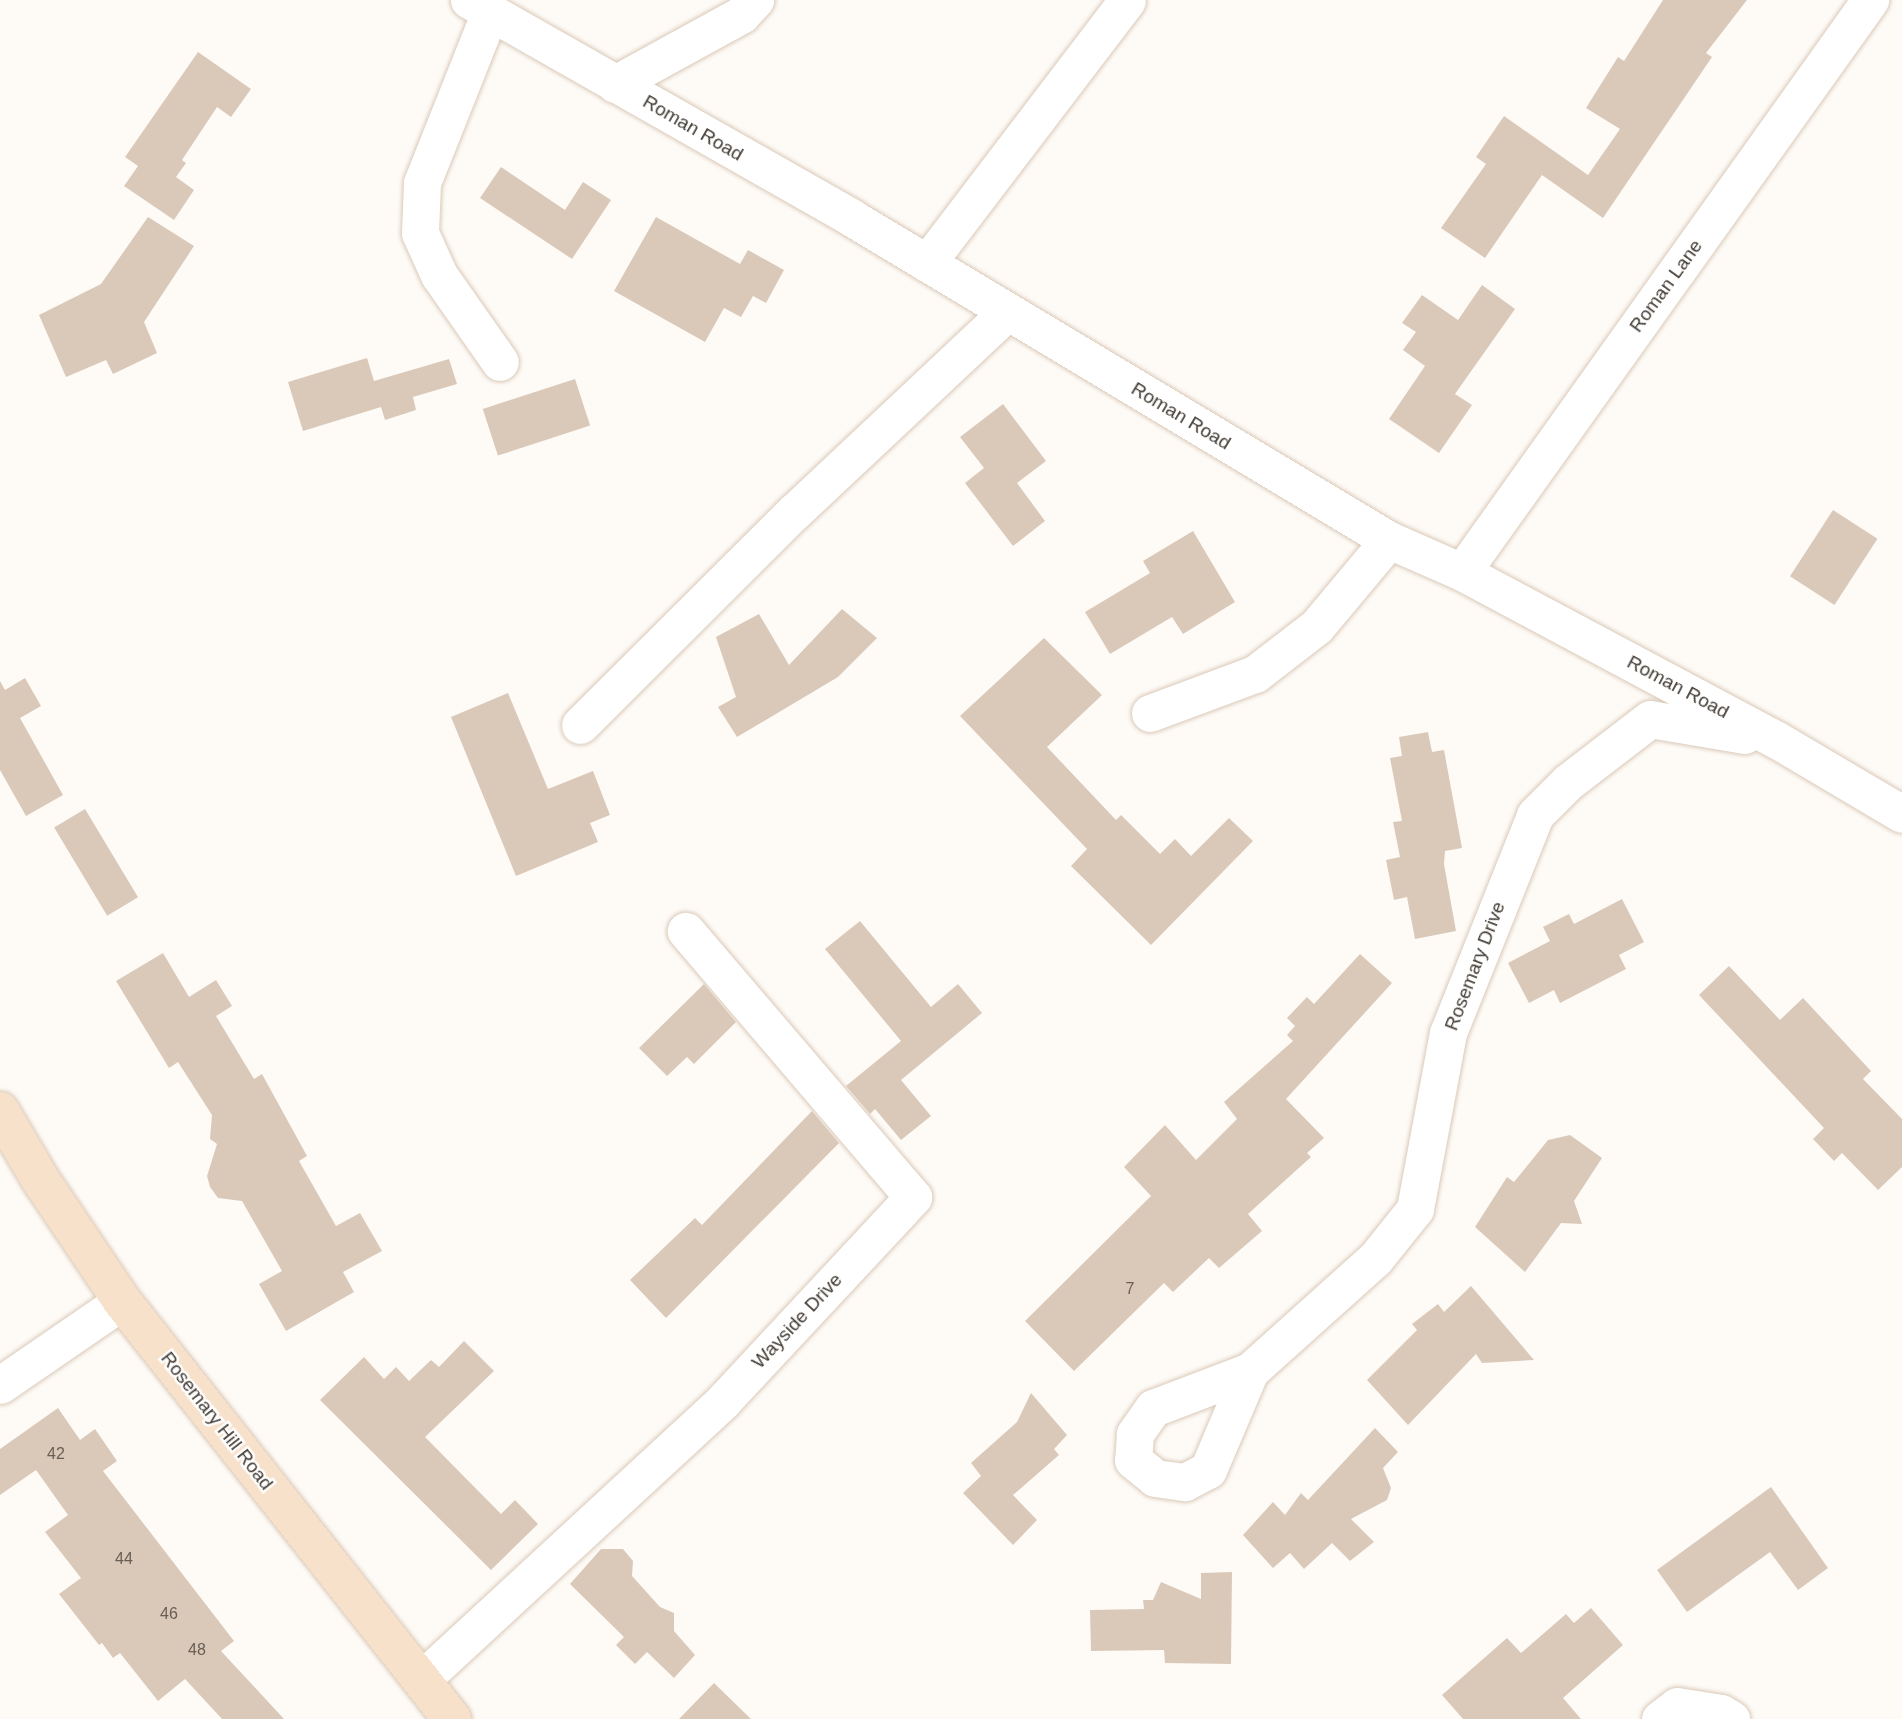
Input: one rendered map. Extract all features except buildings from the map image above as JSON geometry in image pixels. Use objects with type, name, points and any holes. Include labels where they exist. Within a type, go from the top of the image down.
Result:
[{"type":"main road","name":"Rosemary Hill Road","points":[[0,1111],[122,1301],[452,1719]]},
{"type":"street","points":[[615,83],[741,15],[755,0]]},
{"type":"street","points":[[927,263],[1127,0]]},
{"type":"street","name":"Roman Lane","points":[[1462,572],[1870,0]]},
{"type":"street","points":[[479,6],[422,183],[420,233],[439,275],[500,362]]},
{"type":"street","name":"Roman Road","points":[[479,6],[927,263],[1389,540],[1462,572],[1777,740],[1902,814]]},
{"type":"street","points":[[580,725],[794,512],[1007,312]]},
{"type":"street","points":[[1150,713],[1255,674],[1317,626],[1389,540]]},
{"type":"street","name":"Rosemary Drive","points":[[1250,1371],[1375,1259],[1415,1209],[1448,1033],[1535,815],[1568,782],[1650,719],[1777,740]]},
{"type":"street","name":"Wayside Drive","points":[[421,1680],[723,1401],[913,1197],[686,931]]},
{"type":"street","points":[[0,1385],[122,1301]]},
{"type":"street","points":[[1660,1719],[1677,1706],[1721,1713],[1731,1719]]}]
